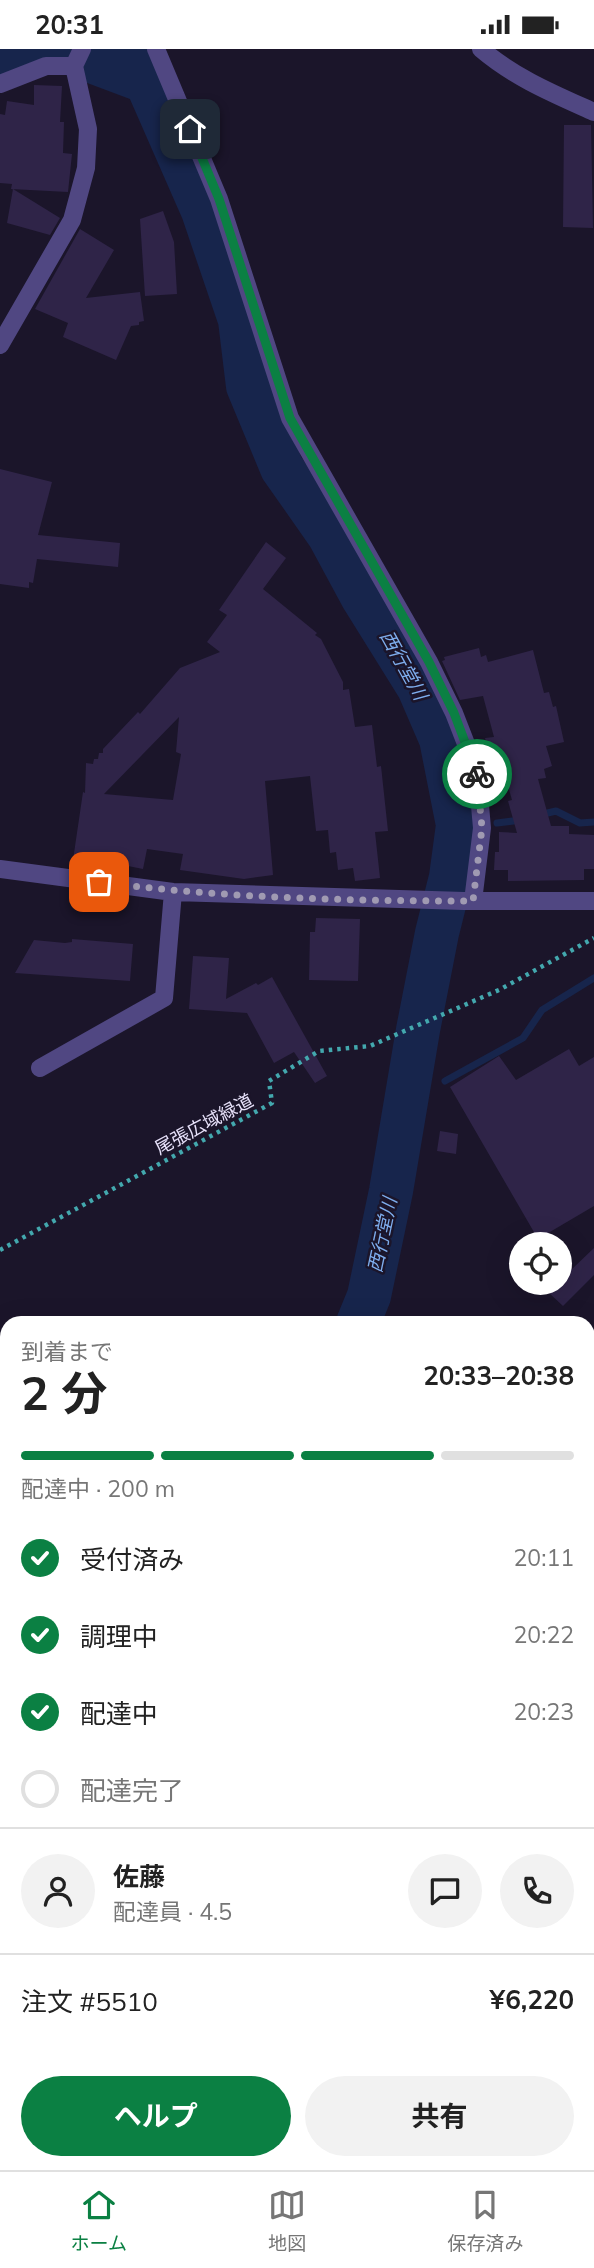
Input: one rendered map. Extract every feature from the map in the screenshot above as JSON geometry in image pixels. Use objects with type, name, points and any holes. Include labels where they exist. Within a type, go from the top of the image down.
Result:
[{"type":"street","points":[[156,49],[219,199],[290,418],[429,662],[454,713],[477,772],[482,828],[468,901]]},
{"type":"street","points":[[481,49],[540,88],[594,112]]},
{"type":"street","points":[[0,84],[78,57],[88,129],[86,168],[72,220],[0,345]]},
{"type":"street","points":[[0,869],[173,892],[468,901],[594,901]]},
{"type":"street","points":[[40,1068],[164,998],[173,892]]},
{"type":"path","name":"尾張広域緑道","points":[[0,1250],[272,1103],[269,1081],[319,1051],[370,1046],[499,990],[594,938]]},
{"type":"building","points":[[34,85],[62,86],[60,122],[64,122],[63,153],[72,154],[68,192],[11,189],[12,184],[0,183],[0,114],[5,115],[7,101],[34,105]]},
{"type":"building","points":[[564,125],[591,125],[593,228],[563,227]]},
{"type":"building","points":[[13,189],[60,218],[50,235],[7,223]]},
{"type":"building","points":[[163,211],[174,242],[177,294],[145,296],[140,219]]},
{"type":"building","points":[[80,229],[114,250],[86,298],[140,292],[144,321],[131,326],[116,360],[63,337],[68,323],[35,309]]},
{"type":"building","points":[[0,469],[52,482],[38,535],[120,543],[118,567],[37,559],[33,583],[29,582],[29,588],[0,584]]},
{"type":"building","points":[[266,542],[286,558],[263,589],[317,633],[315,635],[321,639],[343,682],[343,690],[349,689],[355,727],[372,725],[377,767],[381,766],[388,831],[375,832],[380,878],[355,881],[353,868],[338,870],[336,852],[330,853],[328,830],[316,831],[310,776],[265,781],[273,875],[244,879],[180,870],[183,854],[147,849],[143,869],[108,862],[108,866],[73,860],[83,792],[85,793],[86,763],[93,764],[94,759],[98,759],[99,753],[103,753],[103,749],[138,712],[140,714],[180,668],[220,652],[207,642],[227,615],[219,610]],"holes":[[[179,717],[176,752],[181,754],[173,800],[104,794]]]},
{"type":"building","points":[[479,648],[481,657],[486,655],[488,662],[533,650],[544,693],[549,692],[553,707],[556,706],[564,742],[546,746],[552,766],[544,769],[546,778],[538,779],[551,826],[569,826],[569,834],[594,835],[594,869],[584,869],[584,880],[508,881],[508,870],[494,870],[495,852],[499,852],[499,832],[517,833],[508,801],[512,800],[500,758],[491,761],[485,738],[494,737],[483,696],[460,700],[442,661],[445,660],[444,657]]},
{"type":"building","points":[[316,918],[360,919],[358,981],[309,980],[310,932],[315,932]]},
{"type":"building","points":[[72,939],[133,944],[130,981],[15,973],[34,940],[65,943],[72,942]]},
{"type":"building","points":[[193,956],[229,958],[226,999],[272,977],[327,1076],[315,1083],[294,1052],[274,1063],[247,1013],[189,1009]]},
{"type":"building","points":[[569,1049],[579,1066],[594,1057],[594,1206],[550,1232],[534,1232],[450,1087],[499,1056],[516,1080]]},
{"type":"building","points":[[440,1131],[458,1134],[456,1154],[437,1151]]},
{"type":"building","points":[[594,1248],[594,1275],[563,1306],[551,1295],[572,1295],[572,1269]]},
{"type":"waterway","points":[[0,65],[35,52],[59,49],[147,82]]},
{"type":"waterway","name":"西行堂川","points":[[132,49],[203,211],[240,320],[248,386],[282,468],[329,535],[363,598],[419,688],[441,739],[458,825],[451,877],[418,1030],[391,1191],[369,1296],[361,1316]]},
{"type":"waterway","points":[[539,815],[556,811],[580,823],[594,822]]},
{"type":"waterway","points":[[497,823],[521,820]]},
{"type":"waterway","points":[[445,1081],[523,1038],[542,1010],[594,978]]},
{"type":"way so far","points":[[99,882],[173,892],[473,901],[482,828],[477,774]]},
{"type":"route","points":[[190,129],[219,199],[290,418],[429,662],[454,713],[477,774]]}]
